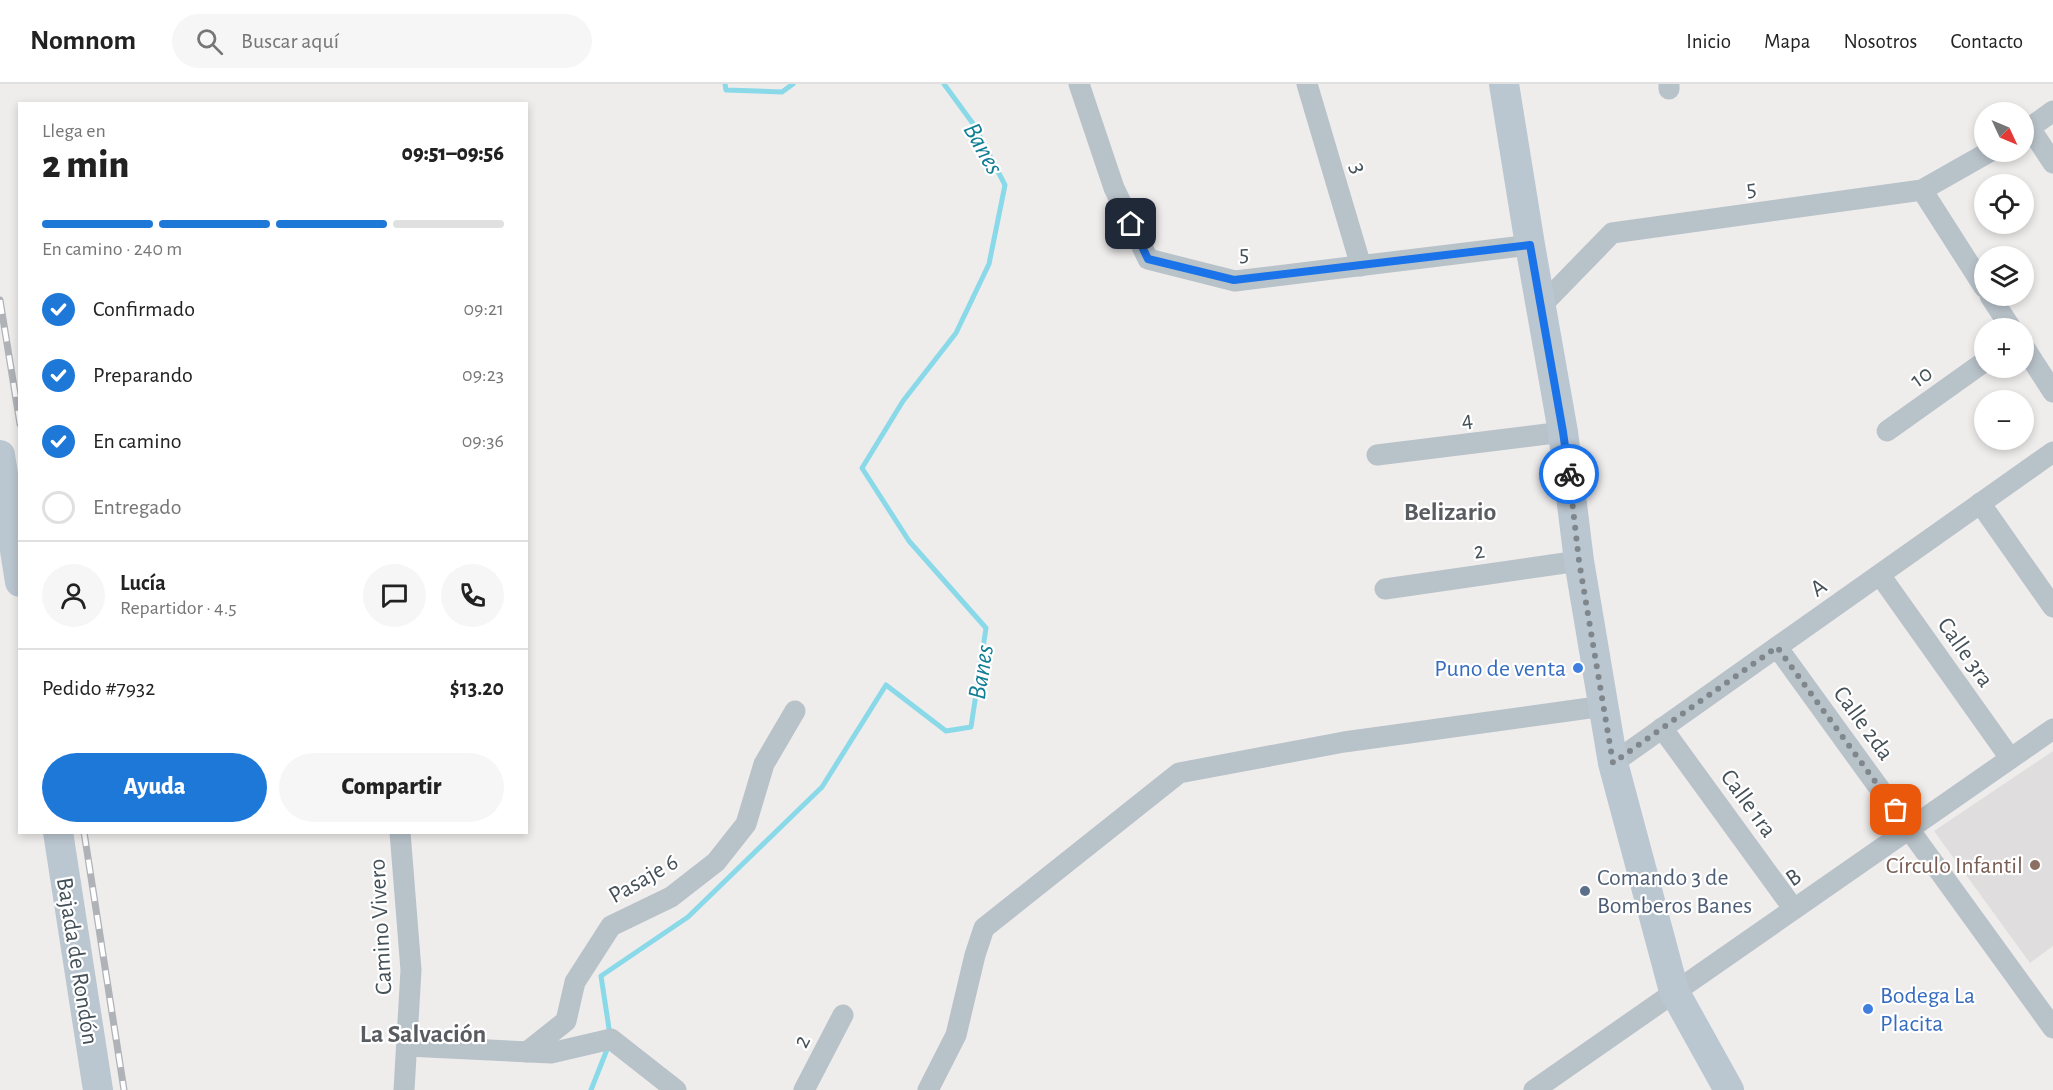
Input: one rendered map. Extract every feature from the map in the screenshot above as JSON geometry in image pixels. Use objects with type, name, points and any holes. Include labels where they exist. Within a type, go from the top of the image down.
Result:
[{"type":"street","name":"5","points":[[1080,84],[1114,188],[1148,259],[1234,280],[1530,245]]},
{"type":"street","name":"3","points":[[1307,84],[1361,266]]},
{"type":"street","points":[[1504,84],[1563,432],[1579,561],[1613,763],[1674,991],[1720,1084]]},
{"type":"street","points":[[2034,125],[2053,111]]},
{"type":"street","points":[[2034,139],[2053,163]]},
{"type":"street","name":"5","points":[[1541,306],[1612,233],[1922,190],[1974,161]]},
{"type":"street","points":[[1922,190],[1974,271]]},
{"type":"street","points":[[2034,363],[2053,392]]},
{"type":"street","name":"10","points":[[1887,431],[1974,369]]},
{"type":"street","name":"4","points":[[1377,455],[1563,432]]},
{"type":"street","name":"A","points":[[1613,763],[2053,452]]},
{"type":"street","points":[[0,455],[3,492],[18,571]]},
{"type":"street","points":[[1980,503],[2053,607]]},
{"type":"street","name":"2","points":[[1385,589],[1579,561]]},
{"type":"street","name":"Calle 3ra","points":[[1880,575],[2010,758]]},
{"type":"street","name":"Calle 2da","points":[[1777,647],[2053,1028]]},
{"type":"street","points":[[928,1090],[956,1035],[975,955],[984,928],[1179,773],[1344,742],[1604,706]]},
{"type":"street","name":"Pasaje 6","points":[[527,1052],[566,1021],[575,982],[610,926],[671,897],[716,862],[746,824],[764,764],[795,711]]},
{"type":"street","name":"Calle 1ra","points":[[1662,728],[1793,908]]},
{"type":"street","name":"B","points":[[1534,1090],[2053,729]]},
{"type":"street","name":"Bajada de Rondón","points":[[58,834],[98,1090]]},
{"type":"street","name":"Camino Vivero","points":[[400,834],[411,970],[404,1090]]},
{"type":"street","name":"2","points":[[804,1090],[843,1015]]},
{"type":"street","points":[[407,1046],[551,1053],[611,1039],[676,1090]]},
{"type":"shaded area","points":[[2053,751],[2053,946],[2030,963],[1934,831]]},
{"type":"waterway","name":"Banes","points":[[725,84],[726,90],[782,92],[793,84]]},
{"type":"waterway","name":"Banes","points":[[610,1035],[601,976],[688,917],[822,787],[886,685],[946,731],[971,727],[986,628],[909,541],[862,468],[903,401],[956,333],[989,264],[1005,185],[974,125],[944,84]]},
{"type":"waterway","name":"Banes","points":[[591,1090],[608,1047]]},
{"type":"railway","points":[[0,300],[18,412]]},
{"type":"railway","points":[[84,834],[124,1090]]},
{"type":"way so far","points":[[1569,474],[1579,561],[1613,763],[1777,647],[1896,810]]},
{"type":"place","name":"Puno de venta","points":[[1578,668]]},
{"type":"place","name":"Círculo Infantil","points":[[2035,865]]},
{"type":"place","name":"Comando 3 de Bomberos Banes","points":[[1585,891]]},
{"type":"place","name":"Bodega La Placita","points":[[1868,1009]]},
{"type":"district","name":"Belizario","points":[[1450,511]]},
{"type":"district","name":"La Salvación","points":[[423,1033]]},
{"type":"route","points":[[1131,224],[1148,259],[1234,280],[1530,245],[1569,474]]}]
